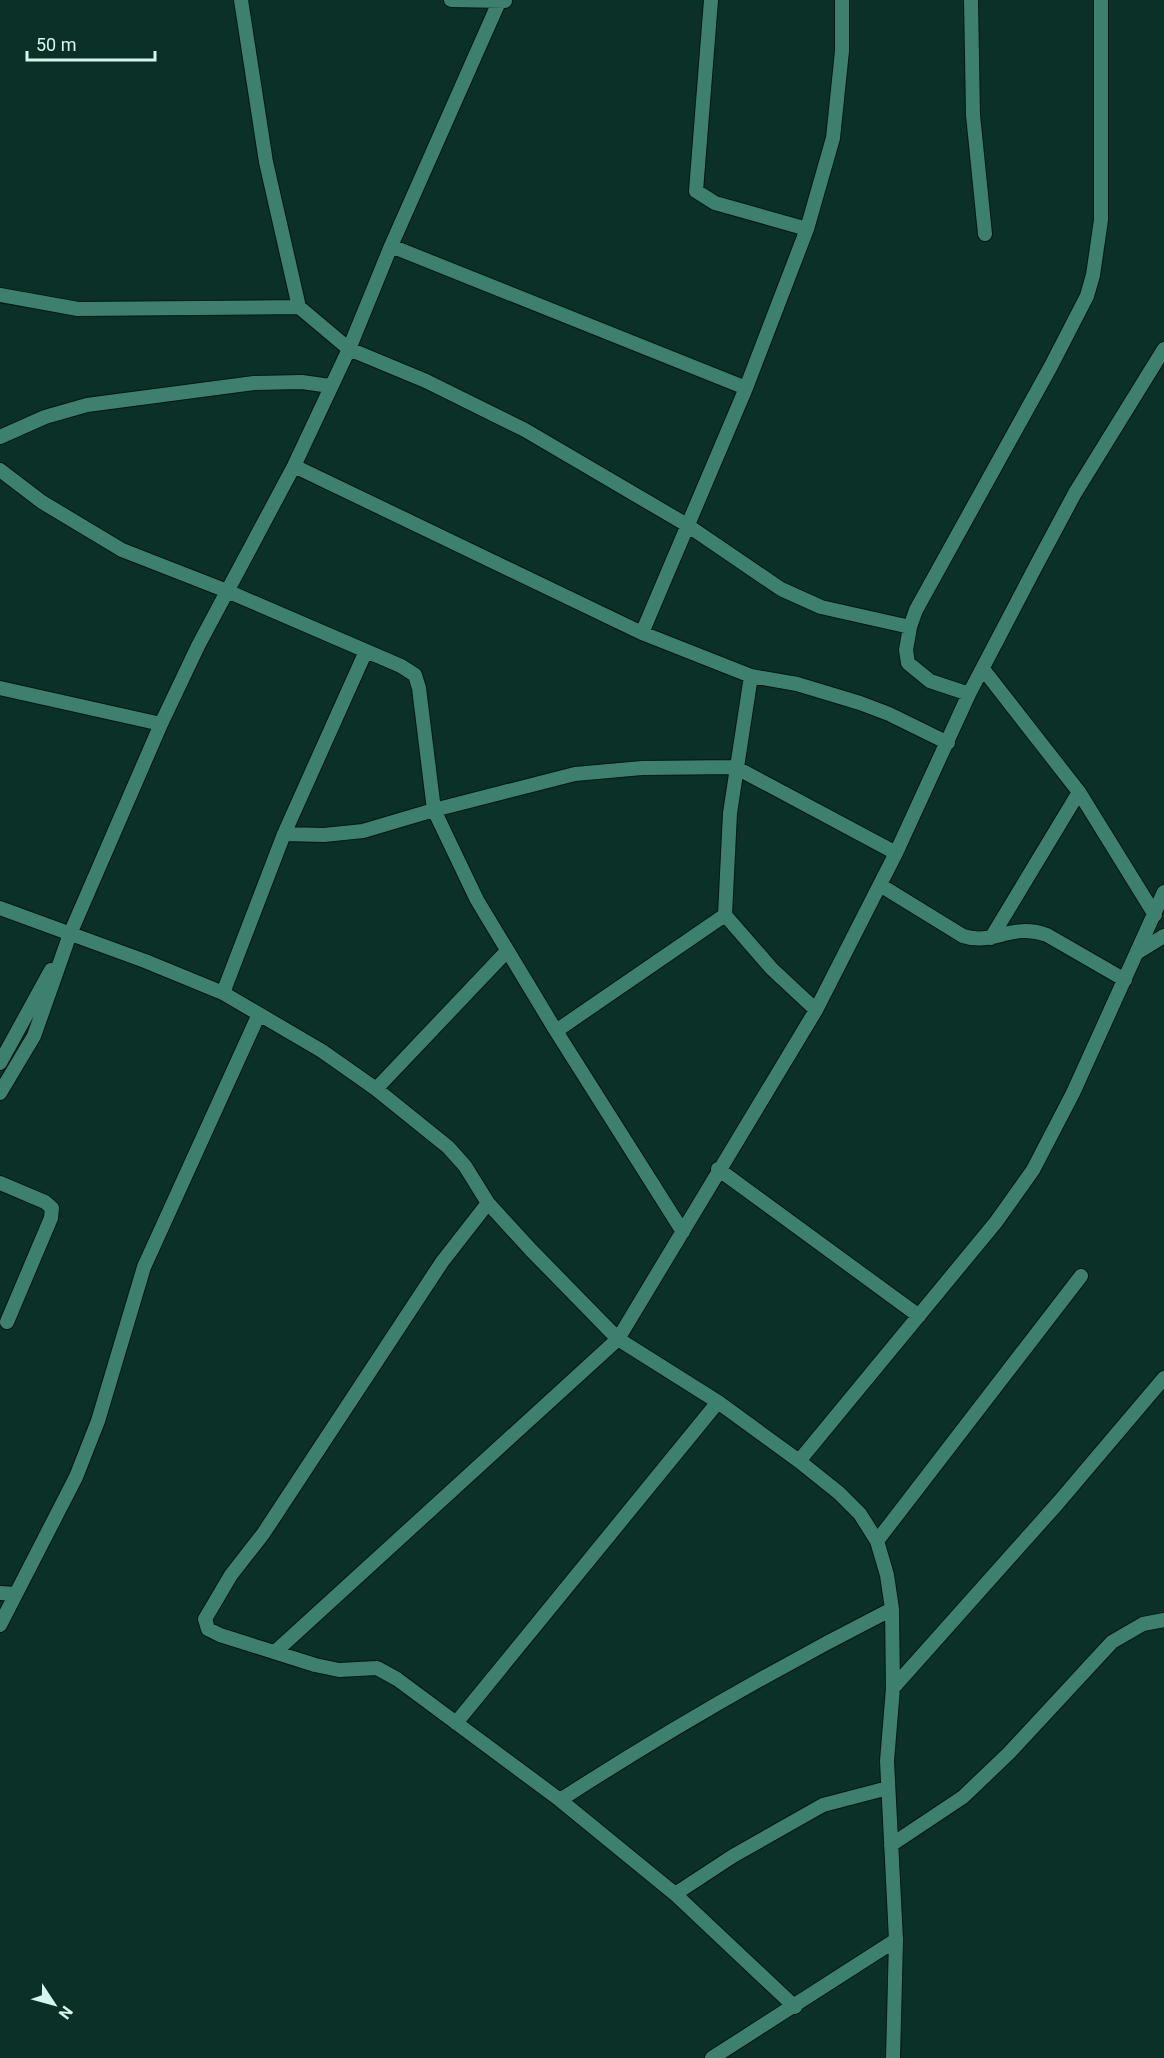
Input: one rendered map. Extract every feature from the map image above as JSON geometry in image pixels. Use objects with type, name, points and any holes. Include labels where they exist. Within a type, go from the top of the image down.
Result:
[{"type":"street","points":[[241,0],[266,162],[299,307],[349,349],[426,381],[525,429],[687,525],[781,589],[821,607],[910,627]]},
{"type":"street","points":[[0,1093],[34,1036],[70,934],[161,724],[227,591],[294,466],[349,349],[391,246],[503,1],[451,0]]},
{"type":"street","points":[[711,0],[696,191],[715,203],[807,229]]},
{"type":"street","points":[[642,633],[746,388],[807,229],[833,138],[842,51],[842,0]]},
{"type":"street","points":[[971,0],[973,115],[985,234]]},
{"type":"street","points":[[969,694],[930,681],[908,663],[906,650],[910,627],[934,575],[1051,366],[1090,285],[1100,241],[1101,0]]},
{"type":"street","points":[[391,246],[746,388]]},
{"type":"street","points":[[0,295],[78,309],[299,307]]},
{"type":"street","points":[[275,1652],[618,1340],[718,1169],[816,1010],[896,853],[969,694],[1075,493],[1164,349]]},
{"type":"street","points":[[0,437],[45,417],[87,405],[255,383],[302,382],[330,386]]},
{"type":"street","points":[[294,466],[642,633],[751,676],[797,684],[860,703],[889,714],[948,743]]},
{"type":"street","points":[[0,470],[42,502],[122,550],[227,591],[401,666],[415,675],[419,688],[434,810],[477,900],[556,1031],[683,1232]]},
{"type":"street","points":[[223,993],[284,834],[366,651]]},
{"type":"street","points":[[983,669],[1079,792],[1155,915]]},
{"type":"street","points":[[751,676],[735,767],[726,864],[725,915],[771,969],[816,1010]]},
{"type":"street","points":[[0,688],[161,724]]},
{"type":"street","points":[[284,834],[324,835],[363,831],[554,778],[596,771],[735,767],[896,853]]},
{"type":"street","points":[[990,938],[1079,792]]},
{"type":"street","points":[[880,885],[963,936],[977,941],[1023,929],[1035,930],[1125,980]]},
{"type":"street","points":[[799,1461],[996,1222],[1033,1170],[1073,1093],[1164,892]]},
{"type":"street","points":[[0,908],[223,993],[322,1051],[376,1089],[448,1147],[465,1166],[488,1203],[618,1340],[718,1402],[799,1461],[839,1493],[860,1514],[876,1541],[887,1575],[892,1609],[893,1688],[887,1761],[896,1940],[893,2058]]},
{"type":"street","points":[[556,1031],[725,915]]},
{"type":"street","points":[[0,1063],[70,934]]},
{"type":"street","points":[[1138,952],[1164,936]]},
{"type":"street","points":[[376,1089],[507,951]]},
{"type":"street","points":[[0,1625],[80,1468],[107,1399],[129,1310],[144,1267],[259,1014]]},
{"type":"street","points":[[718,1169],[919,1316]]},
{"type":"street","points":[[0,1183],[45,1202],[52,1208],[51,1218],[7,1322]]},
{"type":"street","points":[[488,1203],[442,1262],[263,1534],[231,1575],[205,1619],[208,1629],[220,1635],[339,1670],[377,1668],[397,1679],[560,1800],[675,1894],[795,2007]]},
{"type":"street","points":[[876,1541],[1081,1276]]},
{"type":"street","points":[[893,1688],[1058,1503],[1164,1378]]},
{"type":"street","points":[[456,1723],[718,1402]]},
{"type":"street","points":[[0,1593],[16,1594]]},
{"type":"street","points":[[560,1800],[644,1746],[794,1659],[892,1609]]},
{"type":"street","points":[[891,1845],[963,1797],[1009,1753],[1112,1642],[1143,1624],[1164,1620]]},
{"type":"street","points":[[675,1894],[733,1856],[823,1805],[888,1788]]},
{"type":"street","points":[[712,2058],[795,2007],[896,1940]]}]
